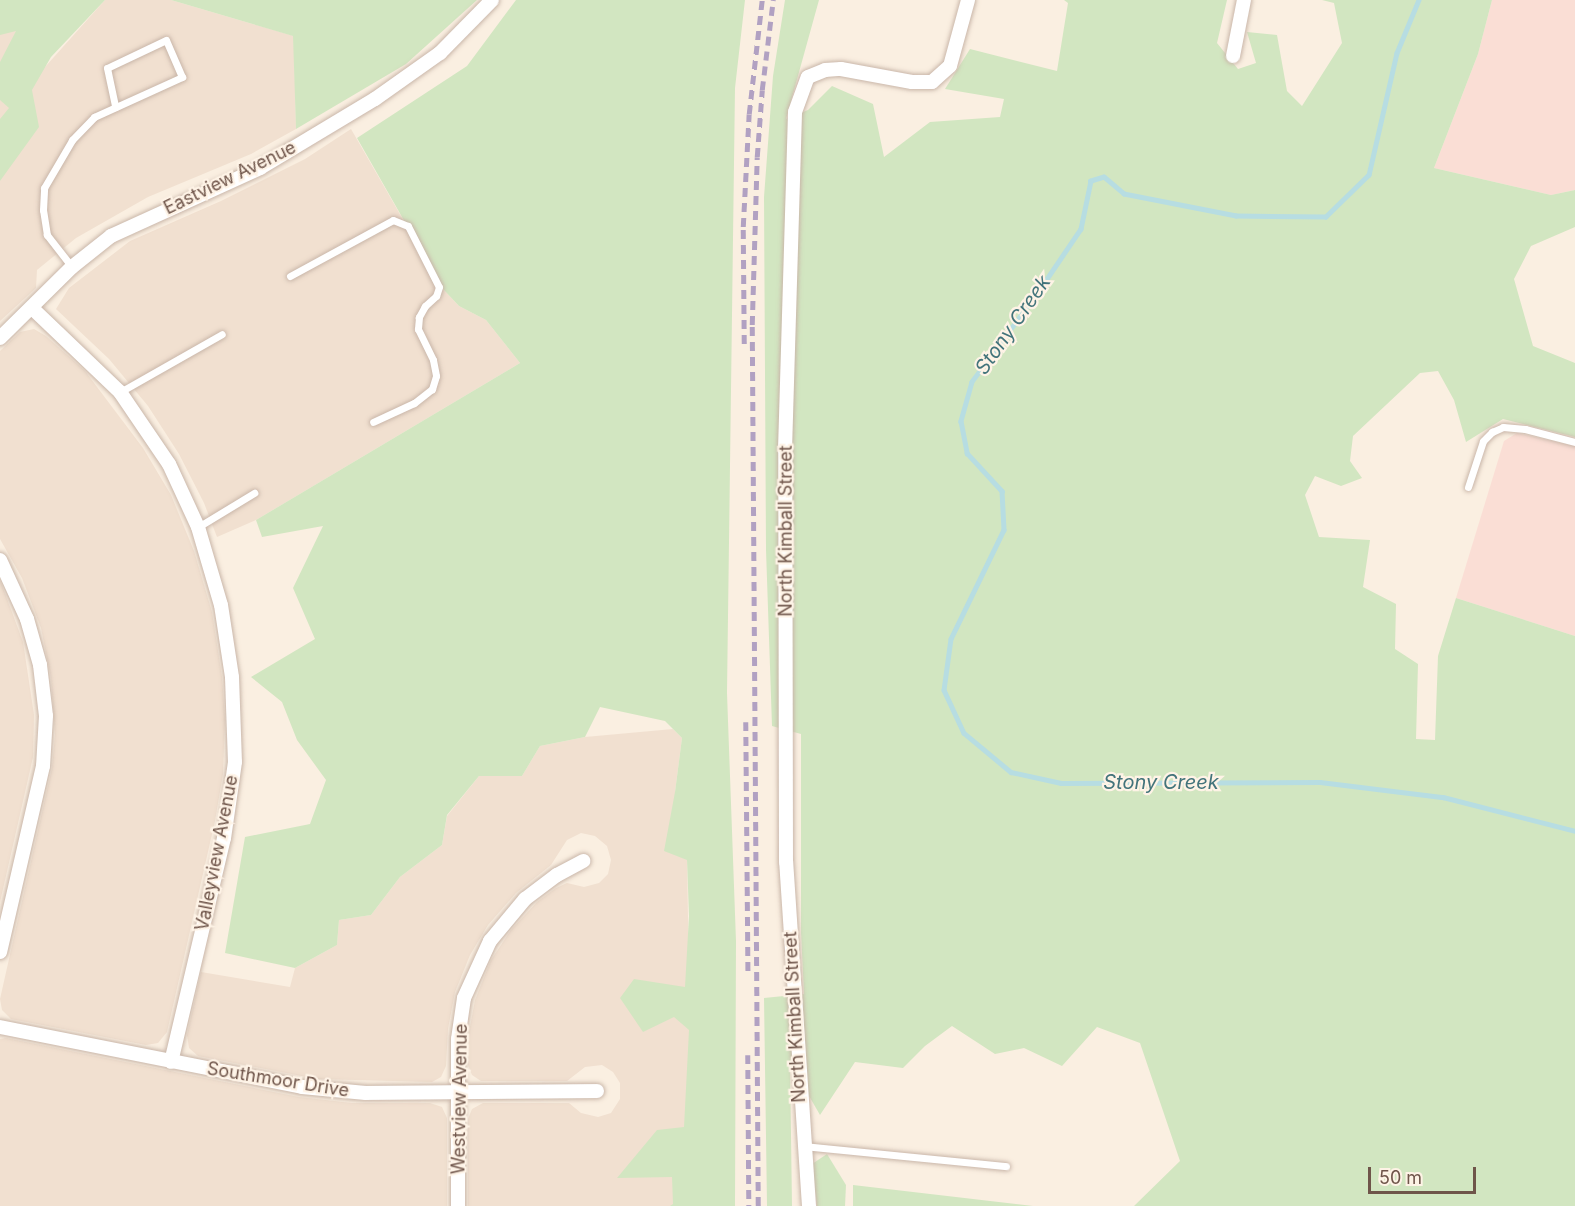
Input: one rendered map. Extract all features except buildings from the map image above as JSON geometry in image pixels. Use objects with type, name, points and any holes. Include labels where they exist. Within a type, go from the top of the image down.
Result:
[{"type":"street","name":"Eastview Avenue","points":[[0,338],[72,267],[111,236],[260,168],[375,99],[440,53],[492,0]]},
{"type":"street","name":"North Kimball Street","points":[[809,1206],[786,862],[785,450],[795,112],[808,77],[825,70],[841,69],[912,82],[932,82],[950,66],[968,0]]},
{"type":"street","points":[[1233,56],[1244,0]]},
{"type":"street","name":"Valleyview Avenue","points":[[32,308],[120,392],[169,464],[198,527],[221,605],[232,677],[235,762],[224,838],[171,1062]]},
{"type":"street","points":[[0,560],[27,619],[40,665],[46,716],[43,766],[0,952]]},
{"type":"street","name":"Westview Avenue","points":[[458,1206],[458,1039],[464,998],[490,941],[525,899],[557,875],[583,861]]},
{"type":"street","name":"Southmoor Drive","points":[[0,1027],[302,1087],[366,1093],[597,1090]]},
{"type":"lane","points":[[72,267],[47,235],[42,210],[44,189],[72,140],[94,117],[182,77],[166,40],[107,68],[115,107]]},
{"type":"lane","points":[[290,276],[393,220],[408,226],[439,287],[436,296],[425,306],[419,317],[418,329],[433,360],[436,376],[432,389],[414,402],[373,422]]},
{"type":"lane","points":[[120,392],[222,334]]},
{"type":"lane","points":[[1468,487],[1483,441],[1492,432],[1503,427],[1525,429],[1575,442]]},
{"type":"lane","points":[[198,527],[254,493]]},
{"type":"lane","points":[[804,1146],[1006,1166]]},
{"type":"shaded area","points":[[105,0],[171,0],[294,36],[296,129],[251,154],[148,197],[76,238],[37,270],[36,288],[0,321],[0,27],[17,30],[45,67]]},
{"type":"shaded area","points":[[1492,0],[1575,0],[1575,190],[1551,195],[1434,168],[1478,54]]},
{"type":"shaded area","points":[[351,129],[443,289],[459,306],[486,320],[520,363],[256,520],[217,537],[204,503],[179,454],[148,406],[109,359],[56,309],[69,288],[130,241],[221,201],[305,159]]},
{"type":"shaded area","points":[[34,329],[46,336],[85,371],[143,448],[171,495],[194,551],[212,612],[222,677],[225,719],[223,774],[215,821],[167,1032],[158,1043],[146,1045],[11,1019],[2,1010],[0,999],[52,768],[55,735],[51,678],[41,628],[22,578],[0,539],[0,351],[20,332]]},
{"type":"shaded area","points":[[1517,433],[1575,446],[1575,636],[1456,598],[1504,441]]},
{"type":"shaded area","points":[[0,580],[23,642],[34,715],[33,757],[0,902]]},
{"type":"shaded area","points":[[673,729],[682,738],[675,792],[687,860],[690,1030],[706,1206],[468,1206],[468,1119],[472,1109],[483,1103],[569,1103],[581,1113],[598,1117],[611,1113],[620,1099],[620,1083],[613,1072],[602,1065],[585,1067],[567,1081],[481,1081],[472,1075],[468,1065],[469,1032],[475,1000],[491,960],[511,930],[537,902],[556,888],[567,883],[584,887],[599,883],[608,874],[611,860],[607,846],[595,836],[581,833],[567,840],[551,865],[516,893],[488,925],[470,955],[455,992],[448,1029],[446,1066],[441,1077],[432,1082],[317,1079],[198,1056],[189,1048],[187,1035],[201,972],[290,987],[295,968],[337,945],[339,920],[371,915],[400,877],[442,845],[447,816],[479,776],[522,776],[540,746],[585,737]]},
{"type":"shaded area","points":[[6,1038],[299,1097],[352,1103],[430,1103],[442,1107],[447,1118],[447,1206],[0,1206],[0,1039]]},
{"type":"green space","points":[[0,0],[105,0],[51,57],[32,90],[39,127],[0,181],[0,119],[9,108],[0,100],[0,62],[16,31],[0,35]]},
{"type":"green space","points":[[171,0],[477,0],[406,64],[296,129],[293,36]]},
{"type":"green space","points":[[516,0],[745,0],[735,88],[727,693],[736,941],[735,1206],[670,1206],[673,1204],[672,1177],[617,1178],[657,1130],[684,1127],[689,1030],[674,1017],[643,1032],[620,998],[634,979],[685,987],[689,916],[687,860],[664,851],[682,738],[665,721],[600,707],[585,737],[540,746],[522,776],[479,776],[447,815],[442,845],[400,877],[371,915],[339,920],[337,945],[295,968],[225,953],[245,837],[310,824],[326,780],[297,740],[282,702],[251,677],[315,639],[293,588],[323,526],[262,537],[256,520],[520,363],[486,320],[459,306],[443,289],[357,138],[467,66]]},
{"type":"green space","points":[[785,0],[819,0],[786,119],[808,110],[832,86],[873,104],[884,157],[930,122],[1000,117],[1004,99],[945,89],[970,49],[1057,71],[1068,3],[1064,0],[1227,0],[1217,43],[1238,69],[1256,63],[1247,32],[1277,35],[1287,91],[1302,106],[1342,43],[1334,3],[1322,0],[1492,0],[1478,54],[1434,168],[1551,195],[1575,190],[1575,227],[1531,246],[1514,279],[1533,346],[1575,363],[1575,437],[1503,419],[1466,442],[1454,400],[1438,371],[1420,373],[1353,436],[1350,461],[1362,478],[1341,486],[1315,476],[1305,495],[1319,537],[1370,540],[1363,587],[1396,604],[1395,649],[1418,664],[1416,739],[1435,740],[1438,656],[1456,598],[1575,636],[1575,1206],[1134,1206],[1180,1161],[1140,1043],[1097,1027],[1062,1066],[1024,1048],[995,1054],[952,1026],[925,1046],[903,1068],[855,1062],[820,1115],[790,1063],[792,1206],[767,1206],[764,998],[804,994],[801,932],[801,734],[772,726],[766,550],[764,197],[773,76]]},
{"type":"green space","points":[[827,1154],[846,1185],[845,1206],[817,1206],[812,1164]]},
{"type":"green space","points":[[853,1185],[1033,1206],[853,1206]]},
{"type":"waterway","name":"Stony Creek","points":[[1419,0],[1397,53],[1369,175],[1326,217],[1236,216],[1124,194],[1104,177],[1091,181],[1081,229],[1037,294],[972,382],[961,421],[967,453],[1002,491],[1004,530],[951,639],[944,690],[964,733],[1011,772],[1061,783],[1320,782],[1443,797],[1575,831]]},
{"type":"railway","points":[[744,344],[743,227],[749,114],[762,0]]},
{"type":"railway","points":[[758,1206],[752,325],[757,157],[762,90],[773,0]]},
{"type":"railway","points":[[746,722],[748,971]]},
{"type":"railway","points":[[748,1055],[749,1206]]}]
